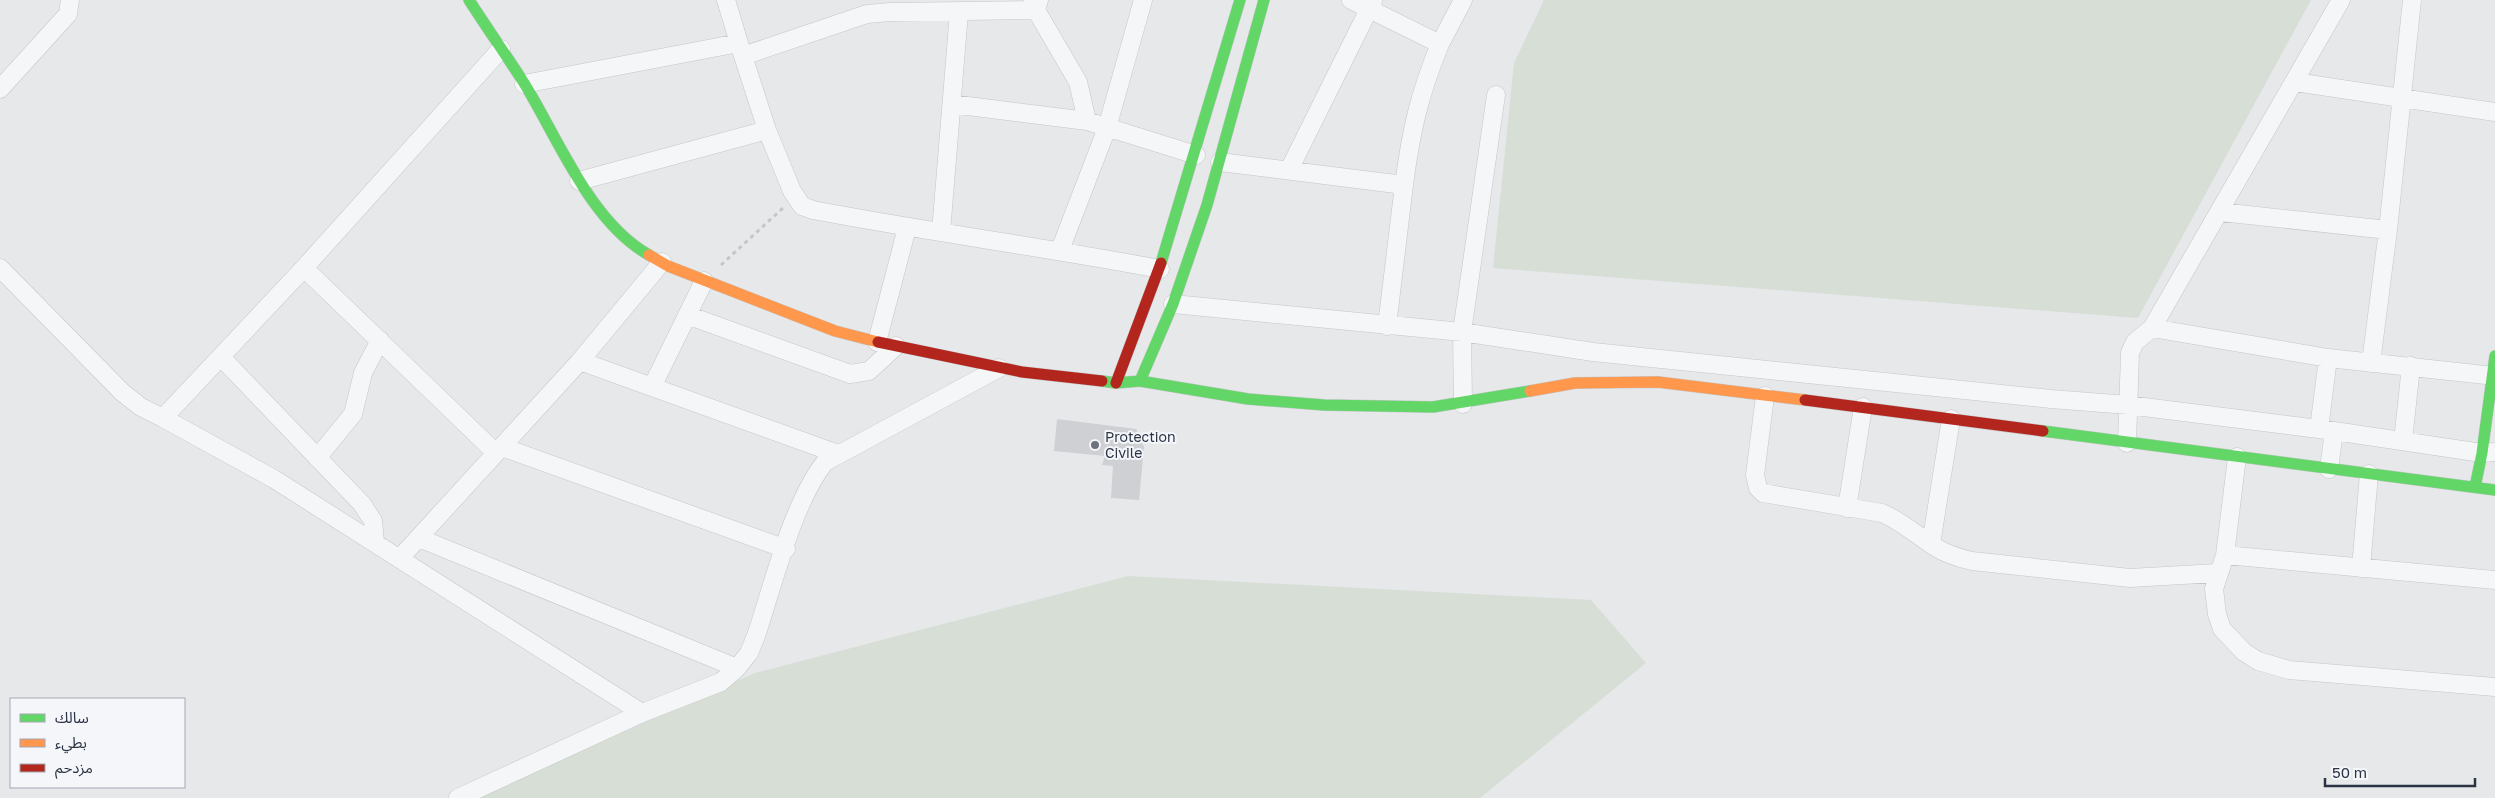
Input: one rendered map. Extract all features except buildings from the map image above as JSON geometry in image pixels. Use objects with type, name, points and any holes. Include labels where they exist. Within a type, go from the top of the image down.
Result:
[{"type":"main road","points":[[1140,381],[1173,304],[1195,202],[1196,154],[1240,0]]},
{"type":"main road","points":[[1116,383],[1160,269],[1195,202],[1220,162],[1264,0]]},
{"type":"main road","points":[[473,3],[524,84],[579,181],[611,224],[645,253],[704,280],[835,331],[877,342],[999,368],[1116,383],[1140,381],[1248,399],[1324,405],[1393,408],[1463,404],[1575,383],[1658,382],[2495,490]]},
{"type":"main road","points":[[2475,487],[2489,452],[2495,356]]},
{"type":"street","points":[[0,89],[68,14],[70,0]]},
{"type":"street","points":[[726,0],[767,130],[795,197],[802,206],[813,210],[907,228],[1060,250],[1160,269]]},
{"type":"street","points":[[1060,250],[1108,128],[1143,0]]},
{"type":"street","points":[[1351,0],[1371,5],[1440,44]]},
{"type":"street","points":[[1387,326],[1412,130],[1423,86],[1440,44],[1463,0]]},
{"type":"street","points":[[2127,443],[2130,353],[2135,342],[2152,328],[2341,0]]},
{"type":"street","points":[[2371,363],[2388,230],[2412,0]]},
{"type":"street","points":[[524,84],[741,49],[867,14],[888,6],[959,12],[1036,3],[1078,82],[1087,121]]},
{"type":"street","points":[[1289,170],[1371,5]]},
{"type":"street","points":[[941,232],[959,12]]},
{"type":"street","points":[[163,418],[304,268],[501,49]]},
{"type":"street","points":[[2294,82],[2495,112]]},
{"type":"street","points":[[1463,404],[1462,332],[1496,95]]},
{"type":"street","points":[[952,104],[1087,121],[1196,154]]},
{"type":"street","points":[[579,181],[767,130]]},
{"type":"street","points":[[1220,162],[1404,185]]},
{"type":"street","points":[[2220,212],[2388,230]]},
{"type":"street","points":[[877,342],[907,228]]},
{"type":"street","points":[[400,558],[580,361],[662,262]]},
{"type":"street","points":[[0,268],[123,393],[141,407],[274,479],[642,713]]},
{"type":"street","points":[[304,268],[499,450],[786,549]]},
{"type":"street","points":[[652,387],[704,280]]},
{"type":"street","points":[[1173,304],[1462,332],[1593,352],[2128,405],[2489,452]]},
{"type":"street","points":[[687,315],[850,374],[868,370],[896,346]]},
{"type":"street","points":[[2152,328],[2328,358],[2494,376]]},
{"type":"street","points":[[317,458],[353,414],[363,373],[380,340]]},
{"type":"street","points":[[221,357],[368,510],[373,521],[374,542]]},
{"type":"street","points":[[2328,358],[2326,430],[2329,469]]},
{"type":"street","points":[[580,361],[838,454]]},
{"type":"street","points":[[1700,387],[1702,362]]},
{"type":"street","points":[[2403,441],[2411,366]]},
{"type":"street","points":[[458,798],[642,713],[721,682],[737,668],[749,653],[800,506],[816,473],[825,462],[999,368]]},
{"type":"street","points":[[1765,396],[1755,468],[1756,482],[1760,491],[1776,496],[1891,517],[1931,544],[1954,556],[1972,561],[2130,578],[2217,574]]},
{"type":"street","points":[[1847,508],[1863,407]]},
{"type":"street","points":[[1931,544],[1951,419]]},
{"type":"street","points":[[2237,457],[2225,555],[2217,574],[2214,589],[2222,629],[2234,644],[2258,661],[2289,670],[2495,687]]},
{"type":"street","points":[[2361,568],[2370,474]]},
{"type":"street","points":[[419,538],[737,668]]},
{"type":"street","points":[[2225,555],[2495,580]]},
{"type":"path","points":[[704,280],[795,197]]},
{"type":"shaded area","points":[[1544,0],[2311,0],[2138,318],[1493,268],[1514,63]]},
{"type":"shaded area","points":[[1128,576],[1591,600],[1646,663],[1480,798],[468,798],[755,673]]},
{"type":"traffic: fast","points":[[469,0],[524,83],[592,201],[609,222],[628,240],[649,255]]},
{"type":"traffic: fast","points":[[1161,263],[1240,0]]},
{"type":"traffic: fast","points":[[1140,381],[1173,304],[1207,205],[1264,0]]},
{"type":"traffic: fast","points":[[2475,487],[2482,453],[2495,356]]},
{"type":"traffic: fast","points":[[1102,381],[1116,383],[1140,381],[1248,399],[1324,405],[1433,407],[1530,391]]},
{"type":"traffic: fast","points":[[2043,431],[2495,490]]},
{"type":"traffic: slow","points":[[649,255],[668,266],[835,331],[878,342]]},
{"type":"traffic: slow","points":[[1530,391],[1575,383],[1658,382],[1805,400]]},
{"type":"traffic: jam","points":[[1116,383],[1161,263]]},
{"type":"traffic: jam","points":[[878,342],[1022,372],[1102,381]]},
{"type":"traffic: jam","points":[[1805,400],[2043,431]]},
{"type":"place","name":"Protection Civile","points":[[1095,445]]}]
